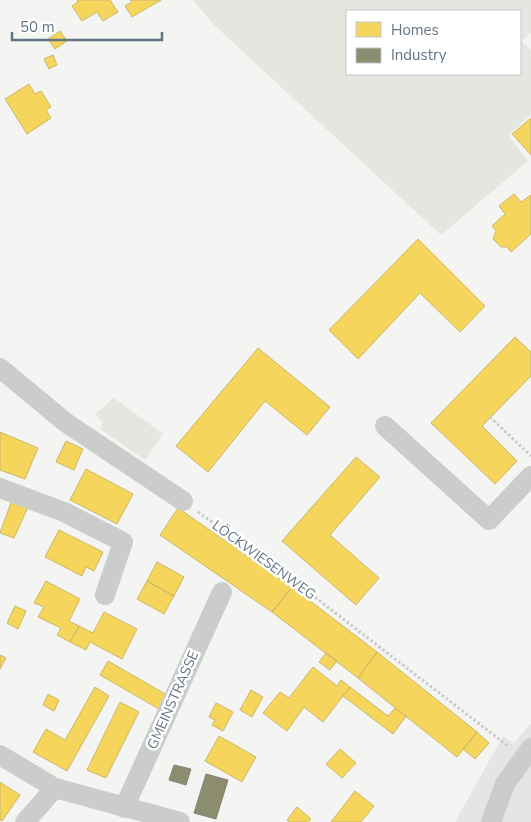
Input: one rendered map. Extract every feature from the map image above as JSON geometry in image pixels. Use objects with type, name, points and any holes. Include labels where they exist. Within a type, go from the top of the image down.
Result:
[{"type":"street","points":[[0,368],[65,422],[183,501]]},
{"type":"street","points":[[385,426],[489,520],[531,476]]},
{"type":"street","points":[[0,488],[64,512],[123,542],[105,595]]},
{"type":"street","name":"GMEINSTRASSE","points":[[124,808],[222,592]]},
{"type":"street","points":[[491,822],[505,784],[527,753]]},
{"type":"street","points":[[0,755],[54,788],[180,822]]},
{"type":"street","points":[[25,822],[54,788]]},
{"type":"path","points":[[490,418],[531,456]]},
{"type":"path","name":"LÖCKWIESENWEG","points":[[183,501],[527,753]]},
{"type":"shaded area","points":[[193,0],[531,0],[531,33],[522,41],[531,51],[531,115],[508,135],[528,161],[441,235],[213,24]]},
{"type":"shaded area","points":[[114,398],[163,434],[145,460],[100,429],[103,422],[95,414]]},
{"type":"shaded area","points":[[531,723],[531,822],[455,822],[503,736],[514,743]]},
{"type":"building: Homes","points":[[77,0],[110,0],[118,12],[103,21],[97,12],[82,21],[72,6],[78,2]]},
{"type":"building: Homes","points":[[130,0],[161,0],[132,17],[125,6],[132,2]]},
{"type":"building: Homes","points":[[60,31],[67,41],[55,49],[48,39]]},
{"type":"building: Homes","points":[[53,55],[57,65],[49,69],[44,59]]},
{"type":"building: Homes","points":[[29,84],[35,94],[41,91],[51,107],[46,110],[51,118],[27,134],[5,99]]},
{"type":"building: Homes","points":[[531,118],[531,155],[512,134]]},
{"type":"building: Homes","points":[[514,194],[521,202],[531,195],[531,234],[511,252],[507,247],[501,247],[493,239],[496,231],[492,226],[505,214],[499,206]]},
{"type":"building: Homes","points":[[418,239],[485,306],[460,332],[420,293],[358,359],[329,330]]},
{"type":"building: Homes","points":[[515,337],[531,352],[531,376],[482,426],[517,461],[495,484],[431,423]]},
{"type":"building: Homes","points":[[258,348],[330,407],[307,435],[265,401],[208,472],[176,446]]},
{"type":"building: Homes","points":[[0,432],[38,448],[25,479],[0,470]]},
{"type":"building: Homes","points":[[66,441],[83,449],[74,470],[56,462]]},
{"type":"building: Homes","points":[[356,457],[380,477],[330,535],[379,578],[356,605],[282,541]]},
{"type":"building: Homes","points":[[86,469],[133,494],[117,524],[70,500]]},
{"type":"building: Homes","points":[[12,500],[28,507],[14,538],[0,533]]},
{"type":"building: Homes","points":[[178,508],[292,587],[272,612],[160,535]]},
{"type":"building: Homes","points":[[59,530],[103,552],[94,571],[86,567],[82,576],[45,557]]},
{"type":"building: Homes","points":[[157,562],[184,577],[174,596],[147,581]]},
{"type":"building: Homes","points":[[46,581],[80,599],[69,621],[79,626],[70,642],[57,635],[61,628],[38,617],[44,607],[34,603]]},
{"type":"building: Homes","points":[[147,581],[174,596],[164,614],[137,599]]},
{"type":"building: Homes","points":[[292,587],[377,652],[358,678],[272,612]]},
{"type":"building: Homes","points":[[15,606],[26,611],[18,629],[7,623]]},
{"type":"building: Homes","points":[[104,612],[137,629],[122,659],[90,642],[86,650],[70,642],[79,626],[93,633]]},
{"type":"building: Homes","points":[[377,652],[477,732],[457,757],[358,678]]},
{"type":"building: Homes","points":[[326,653],[337,661],[330,670],[319,662]]},
{"type":"building: Homes","points":[[0,655],[6,658],[0,669]]},
{"type":"building: Homes","points":[[108,661],[167,695],[159,709],[100,675]]},
{"type":"building: Homes","points":[[313,667],[337,686],[341,680],[350,687],[323,722],[304,707],[287,731],[263,713],[280,692],[289,698]]},
{"type":"building: Homes","points":[[95,687],[109,696],[67,771],[33,752],[46,729],[65,740]]},
{"type":"building: Homes","points":[[350,687],[388,716],[395,708],[406,716],[393,734],[343,696]]},
{"type":"building: Homes","points":[[251,690],[263,697],[252,717],[240,710]]},
{"type":"building: Homes","points":[[48,694],[59,700],[54,711],[43,705]]},
{"type":"building: Homes","points":[[120,702],[139,712],[106,778],[87,770]]},
{"type":"building: Homes","points":[[216,703],[233,712],[223,731],[212,725],[215,720],[209,717]]},
{"type":"building: Homes","points":[[477,732],[489,743],[475,759],[463,749]]},
{"type":"building: Homes","points":[[219,736],[256,757],[242,782],[205,761]]},
{"type":"building: Homes","points":[[340,749],[356,763],[342,778],[326,764]]},
{"type":"building: Homes","points":[[0,782],[20,795],[2,821],[0,820]]},
{"type":"building: Homes","points":[[355,791],[374,806],[361,822],[331,822]]},
{"type":"building: Homes","points":[[297,807],[311,819],[308,822],[290,822],[287,820]]},
{"type":"building: Industry","points":[[174,765],[191,769],[186,785],[169,780]]},
{"type":"building: Industry","points":[[206,774],[228,780],[216,819],[194,813]]}]
